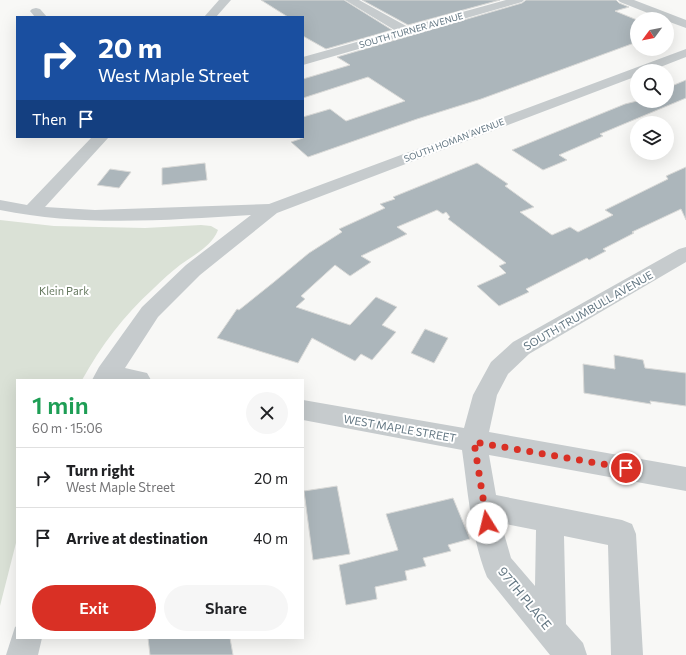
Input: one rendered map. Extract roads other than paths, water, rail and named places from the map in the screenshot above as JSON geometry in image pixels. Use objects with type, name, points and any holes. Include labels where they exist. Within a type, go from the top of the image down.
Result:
[{"type":"street","points":[[211,16],[225,0]]},
{"type":"street","points":[[351,0],[407,32]]},
{"type":"street","name":"SOUTH TURNER AVENUE","points":[[304,61],[518,0]]},
{"type":"street","points":[[624,0],[686,24]]},
{"type":"street","name":"SOUTH HOMAN AVENUE","points":[[656,64],[686,53]]},
{"type":"street","name":"SOUTH HOMAN AVENUE","points":[[106,377],[150,312],[193,270],[271,209],[630,74]]},
{"type":"street","points":[[31,211],[101,138]]},
{"type":"street","name":"SOUTH HOMAN AVENUE","points":[[0,205],[31,211],[95,216],[271,209]]},
{"type":"street","name":"SOUTH TRUMBULL AVENUE","points":[[474,442],[485,395],[499,368],[521,348],[686,253]]},
{"type":"street","points":[[106,377],[128,379]]},
{"type":"street","name":"WEST MAPLE STREET","points":[[304,410],[686,479]]},
{"type":"street","name":"97TH PLACE","points":[[474,442],[484,506],[498,566],[571,655]]},
{"type":"street","points":[[484,506],[622,534],[627,655]]},
{"type":"street","points":[[550,519],[550,630]]},
{"type":"street","points":[[22,655],[26,639]]},
{"type":"park label","name":"Klein Park","points":[[64,290]]}]
